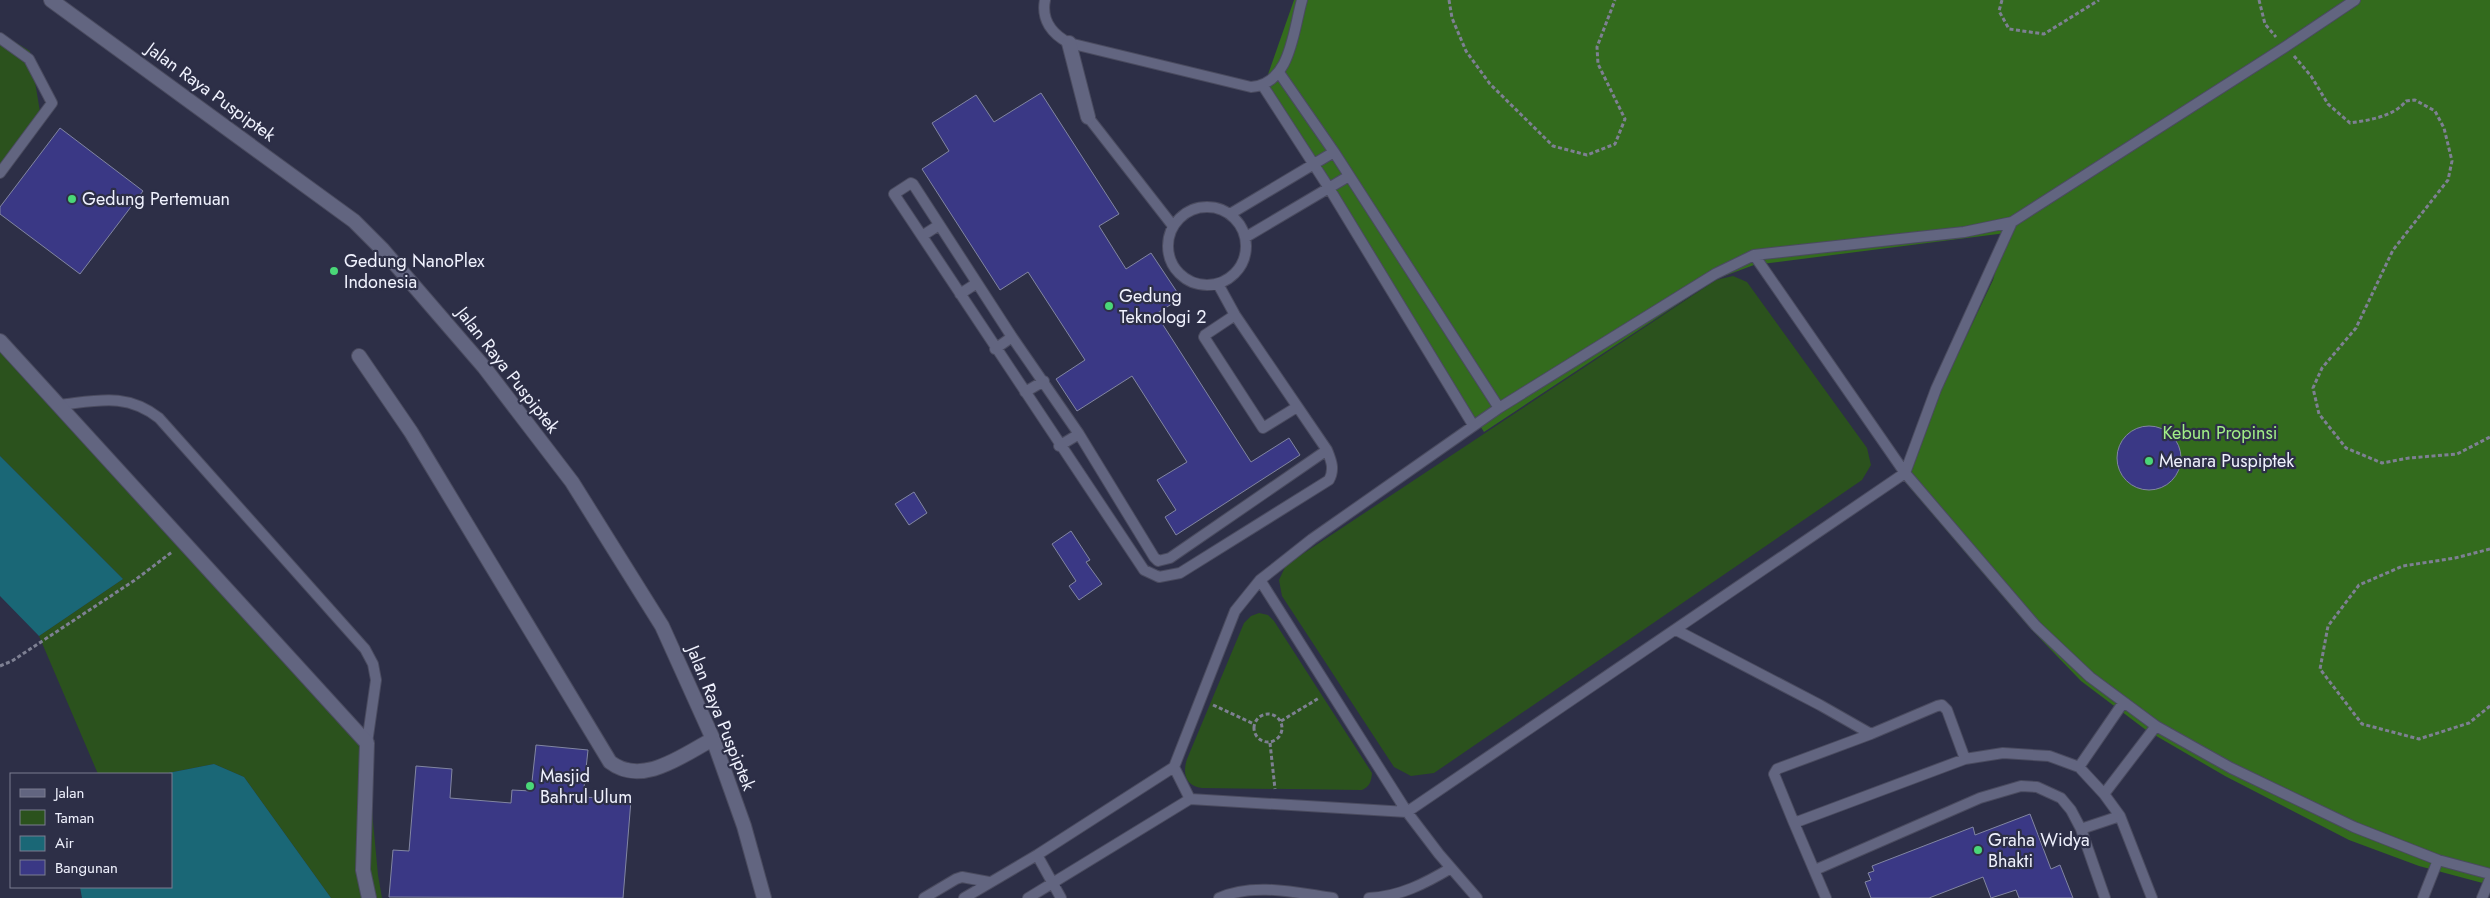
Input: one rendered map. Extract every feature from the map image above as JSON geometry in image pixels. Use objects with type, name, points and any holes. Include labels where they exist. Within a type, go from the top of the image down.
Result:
[{"type":"street","name":"Jalan Raya Puspiptek","points":[[51,0],[335,205],[383,250],[484,367],[587,504],[662,626],[713,739],[744,826],[764,898]]},
{"type":"street","points":[[1069,43],[1088,117]]},
{"type":"street","points":[[0,341],[367,742],[363,870],[369,898]]},
{"type":"street","points":[[358,356],[411,432],[610,762],[633,772],[656,769],[713,739]]},
{"type":"lane","points":[[1045,0],[1044,7],[1047,24],[1058,38],[1069,43],[1251,87],[1263,86],[1280,74],[1302,0]]},
{"type":"lane","points":[[964,898],[1037,855],[1174,767],[1235,611],[1260,580],[1312,538],[1499,408],[1715,274],[1754,254],[1964,232],[2012,222],[2355,0]]},
{"type":"lane","points":[[0,38],[29,58],[52,103],[0,172]]},
{"type":"lane","points":[[1280,74],[1334,152],[1499,408]]},
{"type":"lane","points":[[1263,86],[1314,164],[1473,425]]},
{"type":"lane","points":[[1088,117],[1173,226]]},
{"type":"lane","points":[[1230,214],[1334,152]]},
{"type":"lane","points":[[1246,237],[1349,176]]},
{"type":"lane","points":[[1218,284],[1235,315],[1327,450],[1333,463],[1329,480],[1180,573],[1159,577],[1144,570],[1059,446],[894,196],[913,184],[1012,337],[1079,434],[1154,557],[1162,562],[1327,450]]},
{"type":"lane","points":[[1208,206],[1230,214],[1240,224],[1246,237],[1247,250],[1238,271],[1229,279],[1218,284],[1196,284],[1177,272],[1168,252],[1168,241],[1173,226],[1185,213],[1196,208],[1208,206]]},
{"type":"lane","points":[[1028,898],[1190,799],[1407,812],[1905,473],[1936,389],[2012,222]]},
{"type":"lane","points":[[922,236],[939,225]]},
{"type":"lane","points":[[1754,254],[1905,473],[2036,626],[2090,676],[2123,703],[2156,726],[2231,768],[2354,827],[2438,860],[2490,874]]},
{"type":"lane","points":[[960,294],[977,283]]},
{"type":"lane","points":[[1235,315],[1205,334],[1204,337],[1263,428],[1297,407]]},
{"type":"lane","points":[[996,349],[1012,337]]},
{"type":"lane","points":[[1025,392],[1044,381]]},
{"type":"lane","points":[[58,405],[114,399],[137,404],[159,418],[365,649],[373,664],[376,680],[367,742]]},
{"type":"lane","points":[[1059,446],[1079,434]]},
{"type":"lane","points":[[1170,558],[1180,573]]},
{"type":"lane","points":[[1260,580],[1407,812],[1477,898]]},
{"type":"lane","points":[[1676,630],[1820,705],[1870,734]]},
{"type":"lane","points":[[2079,767],[2123,703]]},
{"type":"lane","points":[[1826,898],[1774,771],[1942,705],[1947,710],[1965,759]]},
{"type":"lane","points":[[2104,794],[2156,726]]},
{"type":"lane","points":[[1794,823],[1965,759],[2003,753],[2049,756],[2079,767],[2104,794],[2120,816],[2152,898]]},
{"type":"lane","points":[[1174,767],[1190,799]]},
{"type":"lane","points":[[1815,870],[1980,798],[2021,786],[2037,787],[2061,798],[2071,810],[2081,829],[2105,898]]},
{"type":"lane","points":[[2081,829],[2120,816]]},
{"type":"lane","points":[[1037,855],[1061,898]]},
{"type":"lane","points":[[2423,898],[2438,860]]},
{"type":"lane","points":[[1369,898],[1381,898],[1419,887],[1451,868]]},
{"type":"lane","points":[[924,898],[956,878],[962,877],[989,882]]},
{"type":"lane","points":[[2482,898],[2490,879]]},
{"type":"lane","points":[[1219,898],[1252,890],[1275,890],[1333,898]]},
{"type":"path","points":[[1449,0],[1452,18],[1466,51],[1490,84],[1553,146],[1587,155],[1615,144],[1625,119],[1598,64],[1598,47],[1615,0]]},
{"type":"path","points":[[2002,0],[1999,11],[2009,29],[2044,34],[2099,0]]},
{"type":"path","points":[[2260,0],[2265,24],[2311,76],[2328,104],[2350,123],[2371,119],[2399,109],[2406,102],[2415,100],[2435,111],[2444,128],[2452,161],[2448,180],[2393,250],[2356,328],[2322,368],[2313,388],[2318,414],[2346,448],[2382,463],[2409,458],[2457,454],[2490,437]]},
{"type":"path","points":[[0,666],[12,661],[135,580],[185,542]]},
{"type":"path","points":[[2490,549],[2455,558],[2403,566],[2359,585],[2328,626],[2320,669],[2362,724],[2419,740],[2469,723],[2490,706]]},
{"type":"path","points":[[1281,721],[1332,691]]},
{"type":"path","points":[[1199,699],[1254,724]]},
{"type":"path","points":[[1266,714],[1275,715],[1281,721],[1281,735],[1270,743],[1263,742],[1256,738],[1253,731],[1254,724],[1259,717],[1266,714]]},
{"type":"path","points":[[1270,743],[1277,804]]},
{"type":"green space","name":"Kebun Propinsi","points":[[1294,0],[2490,0],[2490,885],[2419,866],[2349,840],[2225,776],[2146,730],[2081,681],[2030,628],[1900,476],[1993,280],[2006,233],[1754,265],[1716,279],[1484,432],[1264,86]]},
{"type":"green space","points":[[0,33],[30,51],[41,118],[0,170]]},
{"type":"green space","points":[[1733,276],[1747,282],[1867,448],[1871,465],[1862,480],[1434,773],[1411,776],[1394,767],[1282,596],[1279,580],[1286,565],[1716,280]]},
{"type":"green space","points":[[0,340],[365,736],[378,875],[382,898],[331,898],[244,777],[214,764],[168,773],[98,773],[39,636],[123,579],[0,456]]},
{"type":"green space","points":[[1259,613],[1268,615],[1274,621],[1372,773],[1367,787],[1362,790],[1202,788],[1189,782],[1185,774],[1187,759],[1244,623],[1251,616]]},
{"type":"water","points":[[0,456],[123,579],[39,636],[0,596]]},
{"type":"water","points":[[214,764],[244,777],[331,898],[82,898],[80,888],[172,888],[172,773],[168,773]]},
{"type":"building","name":"Gedung Teknologi 2","points":[[1041,93],[1119,214],[1099,226],[1126,269],[1151,253],[1181,298],[1156,314],[1251,462],[1289,438],[1300,455],[1176,535],[1165,517],[1176,510],[1157,480],[1187,462],[1132,376],[1077,411],[1056,379],[1085,360],[1028,272],[1000,290],[922,169],[949,151],[932,123],[976,95],[994,122]]},
{"type":"building","name":"Gedung Pertemuan","points":[[60,128],[143,191],[80,274],[0,214],[0,207]]},
{"type":"building","name":"Menara Puspiptek","points":[[2143,426],[2155,426],[2172,435],[2179,446],[2181,458],[2179,470],[2172,481],[2155,490],[2143,490],[2131,485],[2122,476],[2117,464],[2117,452],[2122,440],[2131,431]]},
{"type":"building","points":[[914,492],[927,513],[909,525],[895,504]]},
{"type":"building","points":[[1071,531],[1090,560],[1086,562],[1102,584],[1079,600],[1069,586],[1076,581],[1052,544]]},
{"type":"building","points":[[536,745],[588,750],[583,797],[631,800],[623,898],[389,897],[393,850],[409,851],[416,766],[452,769],[450,798],[511,803],[512,790],[531,791]]},
{"type":"building","name":"Graha Widya Bhakti","points":[[2030,814],[2051,869],[2060,865],[2073,898],[2019,898],[2016,890],[1991,898],[1983,877],[1929,898],[1871,898],[1865,882],[1871,880],[1868,873],[1874,871],[1872,866],[1973,827],[1975,835]]},
{"type":"place","name":"Gedung Pertemuan","points":[[72,199]]},
{"type":"place","name":"Gedung NanoPlex Indonesia","points":[[334,271]]},
{"type":"place","name":"Gedung Teknologi 2","points":[[1109,306]]},
{"type":"place","name":"Menara Puspiptek","points":[[2149,461]]},
{"type":"place","name":"Masjid Bahrul Ulum","points":[[530,786]]},
{"type":"place","name":"Graha Widya Bhakti","points":[[1978,850]]}]
